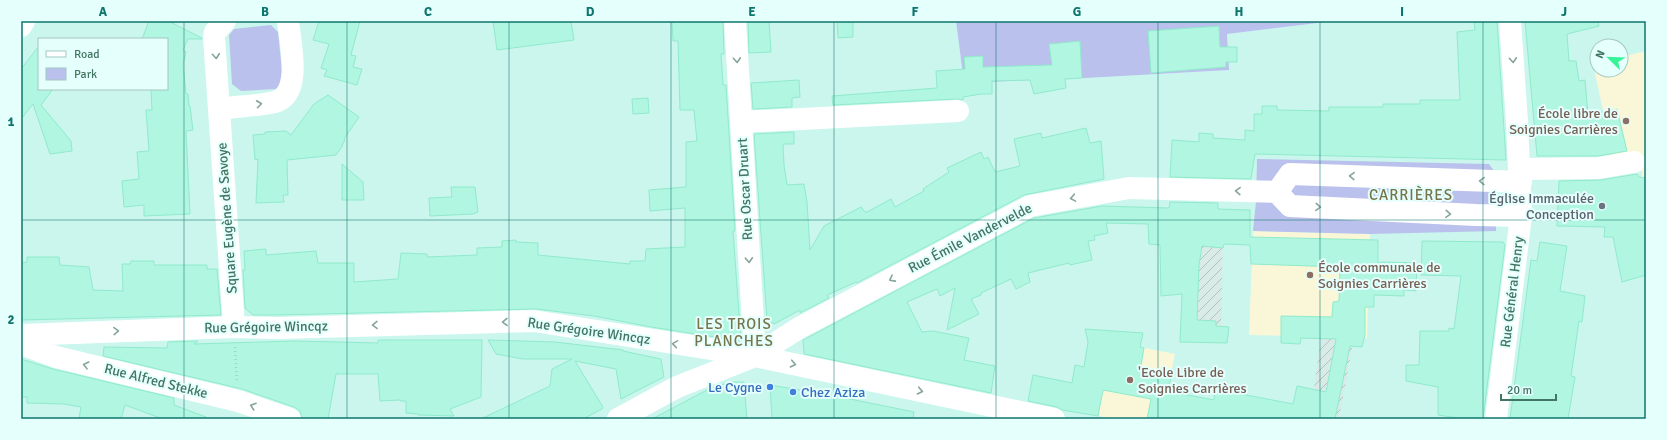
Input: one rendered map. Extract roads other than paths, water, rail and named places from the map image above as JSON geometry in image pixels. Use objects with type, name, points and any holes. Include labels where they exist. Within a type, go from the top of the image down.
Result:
[{"type":"street","points":[[21,26],[24,21]]},
{"type":"street","name":"Square Eugène de Savoye","points":[[225,21],[215,32],[214,37],[234,327]]},
{"type":"street","points":[[220,108],[276,102],[285,97],[291,86],[293,74],[288,21]]},
{"type":"street","name":"Rue Oscar Druart","points":[[735,21],[755,356]]},
{"type":"street","name":"Rue Général Henry","points":[[1496,419],[1521,216],[1520,176],[1510,21]]},
{"type":"street","points":[[741,122],[958,111]]},
{"type":"street","points":[[1521,216],[1468,215],[1290,206],[1277,192],[1290,174],[1520,176],[1599,168],[1634,162]]},
{"type":"street","name":"Rue Émile Vandervelde","points":[[618,419],[677,387],[755,356],[799,328],[1030,206],[1130,188],[1277,192]]},
{"type":"street","name":"Rue Grégoire Wincqz","points":[[21,335],[234,327],[279,328],[534,321],[755,356],[1054,419]]},
{"type":"street","name":"Rue Alfred Stekke","points":[[21,344],[56,357],[238,401],[290,419]]},
{"type":"place","name":"École libre de Soignies Carrières","points":[[1626,121]]},
{"type":"place","name":"Église Immaculée Conception","points":[[1602,206]]},
{"type":"place","name":"École communale de Soignies Carrières","points":[[1310,275]]},
{"type":"place","name":"'Ecole Libre de Soignies Carrières","points":[[1130,380]]},
{"type":"place","name":"Le Cygne","points":[[770,387]]},
{"type":"place","name":"Chez Aziza","points":[[793,392]]},
{"type":"district","name":"CARRIÈRES","points":[[1411,195]]},
{"type":"district","name":"LES TROIS PLANCHES","points":[[734,332]]}]
